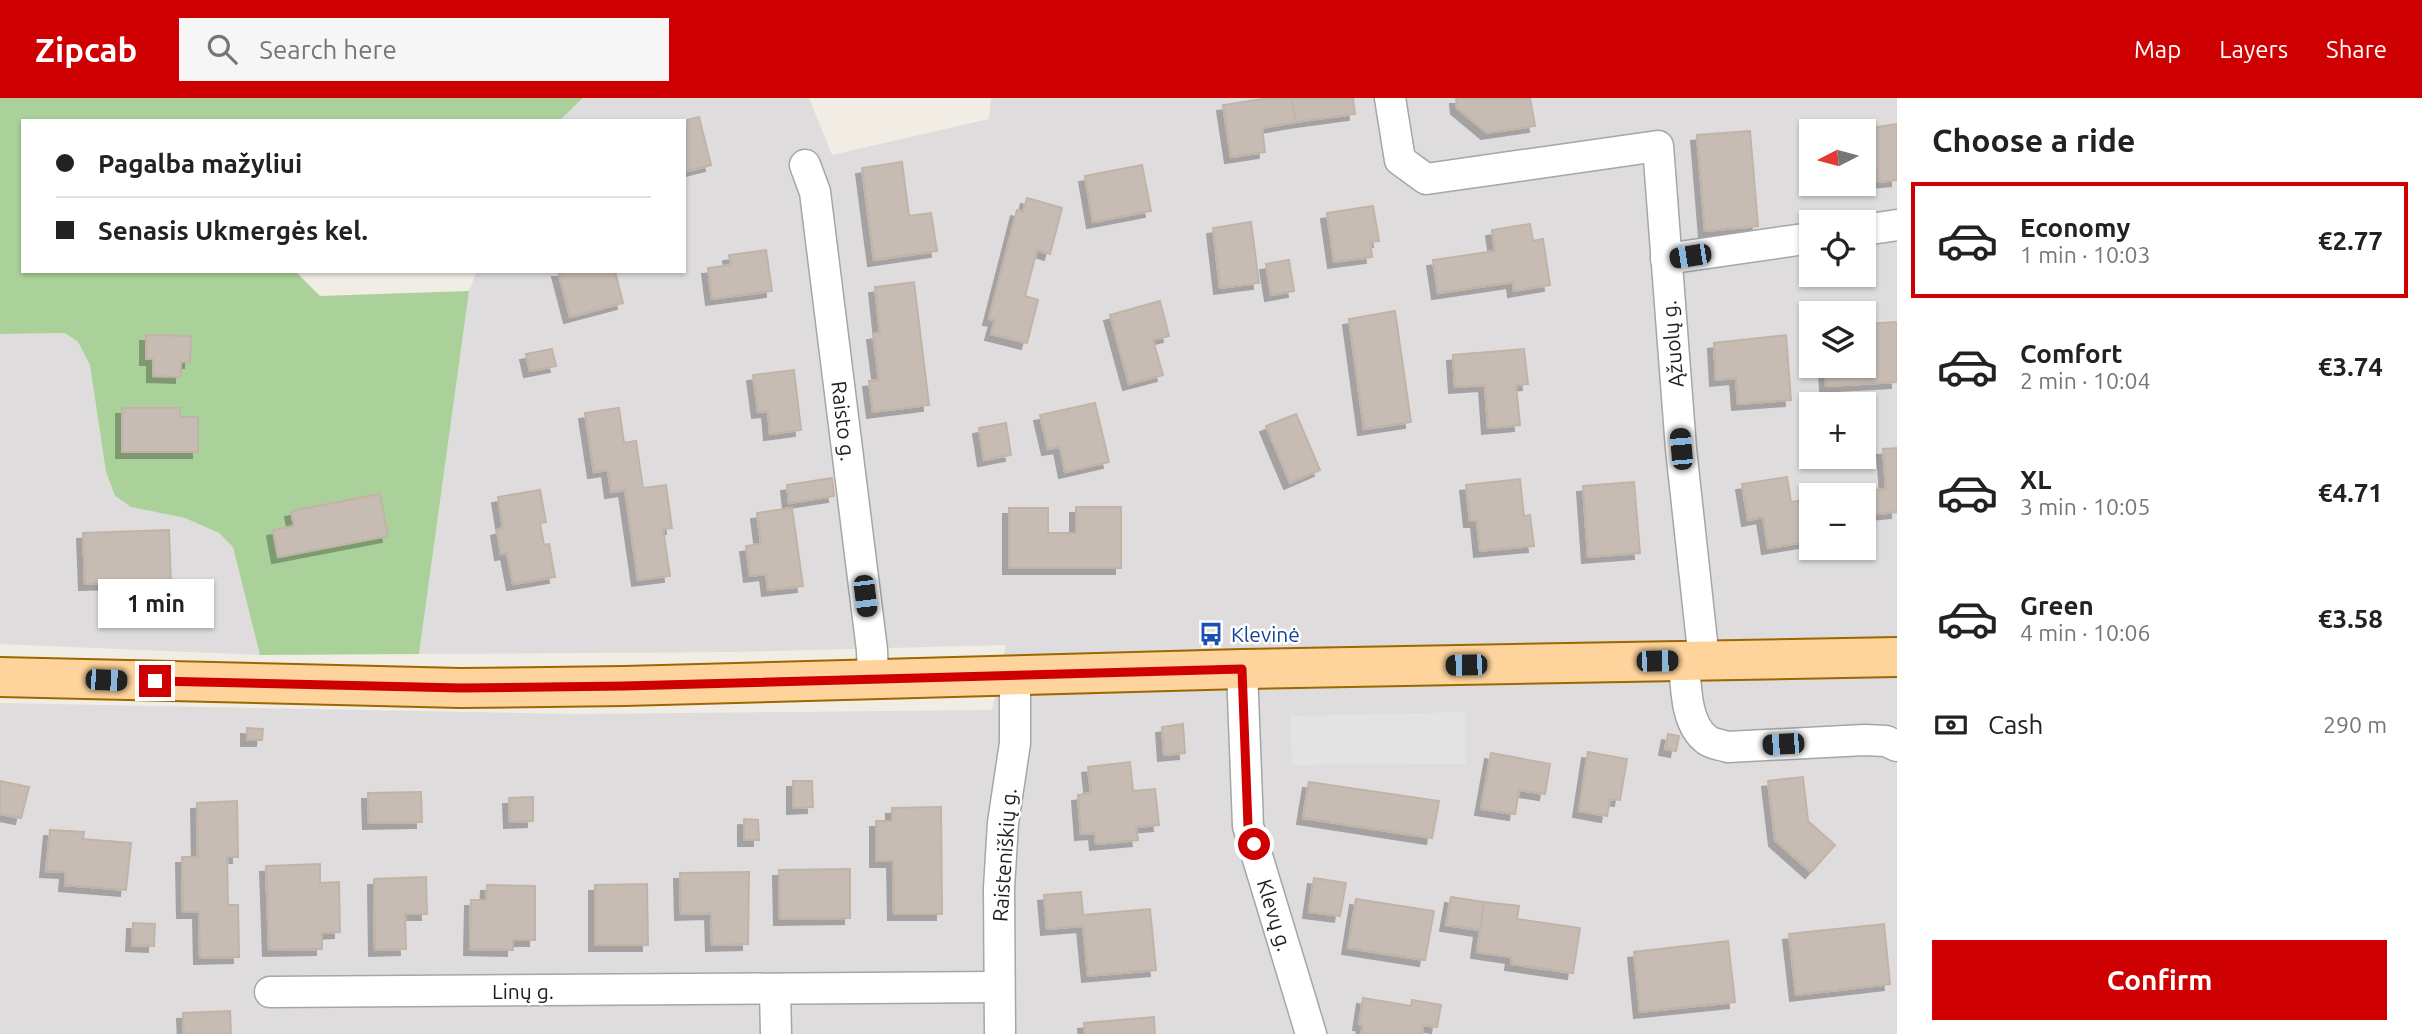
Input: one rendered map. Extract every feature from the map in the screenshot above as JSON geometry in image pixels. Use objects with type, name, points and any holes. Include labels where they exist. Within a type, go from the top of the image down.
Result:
[{"type":"main road","points":[[0,677],[461,688],[1242,669],[1897,657]]},
{"type":"street","name":"Ąžuolų g.","points":[[1390,98],[1400,160],[1426,179],[1658,146],[1694,661],[1687,696],[1695,726],[1707,740],[1728,747],[1864,740],[1886,741],[1897,746]]},
{"type":"street","name":"Raisto g.","points":[[805,165],[815,191],[872,650],[873,679]]},
{"type":"street","points":[[1876,228],[1897,225]]},
{"type":"street","points":[[1666,259],[1799,240]]},
{"type":"street","name":"Klevų g.","points":[[1242,669],[1248,826],[1311,1034]]},
{"type":"street","name":"Raisteniškių g.","points":[[1000,1034],[999,888],[1003,823],[1015,743],[1015,676]]},
{"type":"street","name":"Linų g.","points":[[270,992],[999,987]]},
{"type":"street","points":[[775,990],[776,1034]]},
{"type":"shaded area","points":[[583,98],[809,98],[832,155],[989,119],[991,98],[1897,98],[1897,1034],[0,1034],[0,703],[573,714],[992,710],[1006,645],[732,652],[419,654],[469,291],[476,273],[686,273],[686,119],[561,119]]},
{"type":"shaded area","points":[[65,333],[78,342],[90,365],[106,472],[115,496],[131,507],[185,518],[219,533],[233,547],[260,655],[0,644],[0,334]]},
{"type":"shaded area","points":[[1465,712],[1466,764],[1292,765],[1290,716]]},
{"type":"green space","points":[[0,98],[583,98],[561,119],[21,119],[21,273],[297,273],[320,296],[469,291],[419,654],[260,655],[233,547],[219,533],[185,518],[131,507],[115,496],[106,472],[90,365],[78,342],[65,333],[0,334]]},
{"type":"building","points":[[1270,98],[1292,98],[1296,122],[1262,128],[1265,152],[1231,157],[1223,105]]},
{"type":"building","points":[[1292,98],[1353,98],[1355,114],[1296,122]]},
{"type":"building","points":[[1456,98],[1530,98],[1535,126],[1487,133],[1457,108]]},
{"type":"building","points":[[699,117],[711,165],[686,171],[686,120]]},
{"type":"building","points":[[1897,124],[1897,180],[1878,182],[1876,127]]},
{"type":"building","points":[[1750,131],[1758,226],[1705,231],[1697,135]]},
{"type":"building","points":[[902,162],[909,216],[931,213],[937,251],[874,260],[862,168]]},
{"type":"building","points":[[1142,165],[1151,211],[1093,222],[1085,176]]},
{"type":"building","points":[[1027,198],[1062,208],[1050,254],[1037,250],[1025,296],[1038,300],[1027,343],[991,334],[995,320],[989,319],[1017,210],[1023,212]]},
{"type":"building","points":[[1373,206],[1379,241],[1370,242],[1372,257],[1334,262],[1327,213]]},
{"type":"building","points":[[1251,222],[1259,283],[1220,288],[1213,228]]},
{"type":"building","points":[[1530,224],[1533,241],[1543,239],[1550,285],[1514,291],[1513,282],[1438,293],[1433,260],[1495,251],[1492,230]]},
{"type":"building","points":[[766,250],[772,291],[712,299],[708,268],[731,265],[729,255]]},
{"type":"building","points":[[1289,260],[1294,291],[1271,295],[1266,264]]},
{"type":"building","points":[[559,273],[616,273],[623,303],[570,317]]},
{"type":"building","points":[[914,282],[929,405],[873,412],[869,381],[879,380],[873,334],[880,333],[875,287]]},
{"type":"building","points":[[1160,301],[1169,336],[1153,340],[1163,375],[1129,384],[1110,315]]},
{"type":"building","points":[[1395,311],[1411,422],[1364,429],[1349,319]]},
{"type":"building","points":[[1897,322],[1897,382],[1826,386],[1826,378],[1876,378],[1876,323]]},
{"type":"building","points":[[146,335],[191,336],[190,362],[181,362],[181,377],[153,376],[153,359],[146,359]]},
{"type":"building","points":[[1786,335],[1791,400],[1738,404],[1736,378],[1716,380],[1714,343]]},
{"type":"building","points":[[552,349],[556,366],[530,371],[526,354]]},
{"type":"building","points":[[1524,349],[1528,384],[1516,385],[1520,425],[1488,428],[1485,385],[1455,387],[1453,355]]},
{"type":"building","points":[[794,370],[801,430],[770,434],[768,411],[758,412],[753,375]]},
{"type":"building","points":[[1095,403],[1109,462],[1065,472],[1060,447],[1048,449],[1040,415]]},
{"type":"building","points":[[122,408],[180,408],[180,417],[198,417],[198,452],[122,452]]},
{"type":"building","points":[[619,408],[624,443],[636,441],[643,488],[666,485],[672,528],[663,529],[670,576],[638,580],[625,490],[611,492],[608,470],[594,472],[585,413]]},
{"type":"building","points":[[1296,414],[1320,470],[1290,483],[1266,426]]},
{"type":"building","points":[[1006,423],[1011,455],[984,460],[979,428]]},
{"type":"building","points":[[1897,448],[1897,512],[1876,514],[1876,490],[1886,489],[1883,449]]},
{"type":"building","points":[[1787,477],[1791,502],[1799,501],[1799,543],[1768,548],[1763,517],[1748,520],[1742,484]]},
{"type":"building","points":[[832,478],[834,496],[789,503],[787,485]]},
{"type":"building","points":[[1520,479],[1524,516],[1530,515],[1534,546],[1480,551],[1477,521],[1470,521],[1466,485]]},
{"type":"building","points":[[1634,482],[1640,553],[1588,557],[1583,486]]},
{"type":"building","points":[[540,490],[546,522],[540,523],[544,545],[549,544],[555,577],[513,584],[507,553],[501,554],[497,530],[503,528],[498,497]]},
{"type":"building","points":[[380,494],[388,536],[278,557],[273,530],[294,526],[291,511]]},
{"type":"building","points":[[1076,507],[1121,507],[1121,568],[1009,568],[1009,508],[1048,508],[1048,533],[1076,533]]},
{"type":"building","points":[[792,508],[803,586],[768,590],[766,574],[750,576],[746,546],[761,544],[757,513]]},
{"type":"building","points":[[169,530],[171,582],[85,584],[83,533]]},
{"type":"building","points":[[1183,724],[1185,753],[1164,755],[1162,727]]},
{"type":"building","points":[[247,728],[263,729],[262,740],[247,740]]},
{"type":"building","points":[[1668,734],[1679,736],[1676,751],[1665,749]]},
{"type":"building","points":[[1588,752],[1627,759],[1620,800],[1610,799],[1607,816],[1579,811]]},
{"type":"building","points":[[1491,753],[1550,764],[1545,794],[1519,790],[1515,814],[1481,809]]},
{"type":"building","points":[[1130,762],[1133,791],[1155,789],[1159,825],[1136,827],[1138,840],[1096,844],[1095,833],[1081,834],[1078,795],[1091,793],[1088,767]]},
{"type":"building","points":[[1803,777],[1808,821],[1835,845],[1811,872],[1775,840],[1768,781]]},
{"type":"building","points":[[0,781],[29,787],[21,818],[0,814]]},
{"type":"building","points":[[793,781],[812,781],[813,807],[793,808]]},
{"type":"building","points":[[1309,782],[1439,801],[1432,838],[1303,818]]},
{"type":"building","points":[[421,792],[422,822],[369,823],[368,793]]},
{"type":"building","points":[[533,797],[533,821],[510,822],[509,798]]},
{"type":"building","points":[[237,801],[238,857],[227,857],[228,905],[238,905],[239,957],[200,958],[199,912],[183,912],[182,857],[198,857],[197,803]]},
{"type":"building","points":[[941,807],[942,914],[894,914],[893,861],[876,861],[876,821],[892,821],[892,808]]},
{"type":"building","points":[[744,819],[758,820],[759,840],[744,840]]},
{"type":"building","points":[[50,830],[84,832],[83,839],[131,843],[126,890],[65,885],[66,872],[46,871]]},
{"type":"building","points":[[320,864],[320,883],[339,882],[340,932],[322,933],[322,949],[269,950],[266,866]]},
{"type":"building","points":[[850,869],[850,918],[780,919],[779,870]]},
{"type":"building","points":[[749,872],[748,944],[712,945],[711,913],[681,914],[680,873]]},
{"type":"building","points":[[426,877],[427,914],[405,914],[406,949],[375,950],[374,879]]},
{"type":"building","points":[[1314,878],[1346,883],[1340,916],[1309,912]]},
{"type":"building","points":[[647,884],[648,945],[595,945],[595,885]]},
{"type":"building","points":[[487,885],[535,886],[535,940],[513,940],[513,950],[470,949],[471,900],[486,900]]},
{"type":"building","points":[[1081,892],[1083,915],[1150,909],[1156,970],[1088,976],[1083,926],[1047,929],[1044,895]]},
{"type":"building","points":[[1451,897],[1484,902],[1480,930],[1446,925]]},
{"type":"building","points":[[1356,899],[1434,911],[1425,960],[1348,948]]},
{"type":"building","points":[[1484,902],[1519,906],[1517,919],[1580,928],[1573,973],[1511,964],[1512,957],[1477,952]]},
{"type":"building","points":[[133,923],[155,924],[154,946],[132,945]]},
{"type":"building","points":[[1884,924],[1890,984],[1796,995],[1789,934]]},
{"type":"building","points":[[1728,941],[1735,1002],[1640,1012],[1634,952]]},
{"type":"building","points":[[1363,998],[1411,1006],[1412,1000],[1441,1005],[1437,1027],[1423,1025],[1422,1034],[1361,1034],[1363,1025],[1359,1024]]},
{"type":"building","points":[[230,1011],[231,1034],[184,1034],[183,1013]]},
{"type":"building","points":[[1154,1017],[1155,1034],[1085,1034],[1084,1023]]},
{"type":"place","name":"Klevinė","points":[[1211,634]]},
{"type":"route","points":[[155,681],[461,688],[1242,669],[1248,826],[1254,844]]}]
